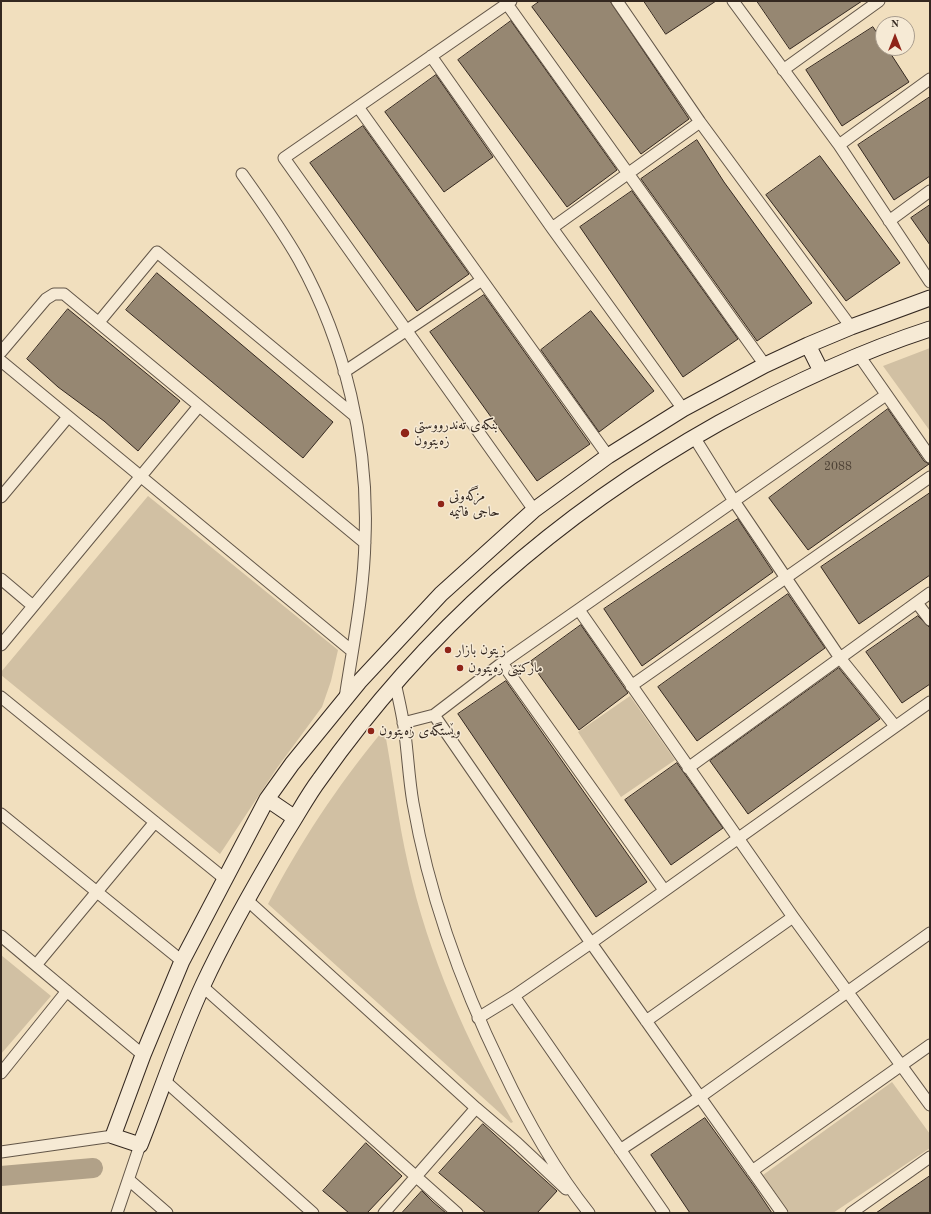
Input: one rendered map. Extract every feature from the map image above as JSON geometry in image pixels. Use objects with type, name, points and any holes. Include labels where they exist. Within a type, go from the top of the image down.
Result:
[{"type":"street","points":[[617,1],[700,122],[851,326]]},
{"type":"street","points":[[733,1],[838,145],[930,282]]},
{"type":"street","points":[[783,70],[879,1]]},
{"type":"street","points":[[534,510],[284,158],[509,2],[765,365]]},
{"type":"street","points":[[431,56],[552,228],[683,409]]},
{"type":"street","points":[[838,145],[930,80]]},
{"type":"street","points":[[358,107],[608,456]]},
{"type":"street","points":[[552,228],[700,122]]},
{"type":"street","points":[[242,174],[278,225],[299,260],[319,301],[344,372],[355,416],[361,450],[365,543],[360,601],[345,698]]},
{"type":"street","points":[[889,221],[930,192]]},
{"type":"street","points":[[99,322],[157,252],[355,416]]},
{"type":"street","points":[[344,372],[482,280]]},
{"type":"street","points":[[1,352],[33,312],[46,299],[54,294],[64,294],[365,543]]},
{"type":"street","points":[[113,1136],[143,1055],[182,960],[267,799],[292,764],[358,682],[441,594],[534,510],[608,456],[683,409],[765,365],[808,345],[851,326],[930,298]]},
{"type":"street","points":[[117,1213],[140,1145],[202,986],[247,900],[318,780],[380,699],[456,617],[505,572],[546,538],[642,469],[694,437],[759,401],[858,354],[930,329]]},
{"type":"street","points":[[808,345],[821,371]]},
{"type":"street","points":[[858,354],[930,457]]},
{"type":"street","points":[[1,361],[352,651]]},
{"type":"street","points":[[403,723],[434,715],[502,663],[886,395]]},
{"type":"street","points":[[1,645],[199,406]]},
{"type":"street","points":[[1,497],[68,417]]},
{"type":"street","points":[[694,437],[734,501],[840,658],[895,726]]},
{"type":"street","points":[[631,686],[930,477]]},
{"type":"street","points":[[1,579],[33,606]]},
{"type":"street","points":[[688,768],[917,604],[930,593]]},
{"type":"street","points":[[917,604],[930,620]]},
{"type":"street","points":[[578,610],[793,917],[930,1105]]},
{"type":"street","points":[[502,663],[664,890]]},
{"type":"street","points":[[395,683],[403,723],[413,802],[425,858],[449,940],[478,1018],[538,1139],[589,1213]]},
{"type":"street","points":[[1,697],[225,879]]},
{"type":"street","points":[[478,1018],[514,996],[591,943],[930,702]]},
{"type":"street","points":[[434,715],[591,943],[782,1213]]},
{"type":"street","points":[[267,799],[295,818]]},
{"type":"street","points":[[1,814],[182,960]]},
{"type":"street","points":[[36,965],[155,822]]},
{"type":"street","points":[[247,900],[476,1108],[517,1143],[580,1202]]},
{"type":"street","points":[[646,1021],[793,917]]},
{"type":"street","points":[[620,1150],[700,1097],[930,933]]},
{"type":"street","points":[[1,936],[143,1055]]},
{"type":"street","points":[[202,986],[457,1213]]},
{"type":"street","points":[[1,1073],[67,991]]},
{"type":"street","points":[[514,996],[664,1213]]},
{"type":"street","points":[[752,1171],[930,1045]]},
{"type":"street","points":[[165,1081],[313,1213]]},
{"type":"street","points":[[384,1213],[476,1108]]},
{"type":"street","points":[[1,1152],[113,1136],[140,1145]]},
{"type":"street","points":[[851,1213],[930,1157]]},
{"type":"street","points":[[129,1180],[167,1213]]},
{"type":"shaded area","points":[[930,348],[930,431],[883,366]]},
{"type":"shaded area","points":[[148,496],[338,650],[331,681],[322,707],[277,768],[220,854],[1,675],[1,672]]},
{"type":"shaded area","points":[[630,696],[675,760],[621,797],[578,732]]},
{"type":"shaded area","points":[[381,733],[385,733],[404,848],[416,898],[426,931],[438,965],[465,1029],[496,1092],[513,1122],[511,1123],[268,904],[306,837],[349,774]]},
{"type":"shaded area","points":[[1,955],[51,996],[1,1054]]},
{"type":"shaded area","points":[[892,1082],[930,1134],[930,1148],[833,1213],[790,1213],[763,1175]]},
{"type":"building","points":[[540,1],[610,1],[689,119],[641,154],[532,7]]},
{"type":"building","points":[[644,1],[716,1],[666,34]]},
{"type":"building","points":[[757,1],[862,1],[790,49]]},
{"type":"building","points":[[511,21],[617,170],[567,207],[458,60]]},
{"type":"building","points":[[873,27],[875,30],[875,56],[892,56],[909,82],[842,126],[806,70]]},
{"type":"building","points":[[436,75],[493,157],[444,192],[385,112]]},
{"type":"building","points":[[930,97],[930,176],[894,200],[858,145]]},
{"type":"building","points":[[363,126],[469,274],[417,311],[310,163]]},
{"type":"building","points":[[697,140],[724,182],[812,303],[757,341],[641,179]]},
{"type":"building","points":[[820,156],[900,263],[846,301],[766,195]]},
{"type":"building","points":[[632,191],[738,339],[683,377],[580,227]]},
{"type":"building","points":[[930,205],[930,245],[911,218]]},
{"type":"building","points":[[157,273],[333,422],[303,458],[126,310]]},
{"type":"building","points":[[484,295],[590,444],[537,481],[430,332]]},
{"type":"building","points":[[68,309],[180,401],[138,451],[104,421],[58,387],[27,359]]},
{"type":"building","points":[[591,311],[654,391],[599,432],[541,350]]},
{"type":"building","points":[[888,409],[924,461],[929,464],[808,550],[769,498]]},
{"type":"building","points":[[930,493],[930,575],[859,624],[821,567]]},
{"type":"building","points":[[738,519],[773,572],[642,666],[604,609]]},
{"type":"building","points":[[788,594],[825,648],[697,741],[658,687]]},
{"type":"building","points":[[918,616],[930,628],[930,684],[902,703],[866,652]]},
{"type":"building","points":[[581,625],[628,693],[579,730],[530,662]]},
{"type":"building","points":[[839,668],[880,719],[748,814],[710,761]]},
{"type":"building","points":[[506,681],[647,882],[596,917],[458,714]]},
{"type":"building","points":[[677,763],[723,828],[671,865],[625,800]]},
{"type":"building","points":[[705,1118],[772,1213],[690,1213],[651,1155]]},
{"type":"building","points":[[483,1124],[557,1191],[537,1213],[486,1213],[439,1173]]},
{"type":"building","points":[[366,1143],[402,1176],[367,1213],[349,1213],[323,1191]]},
{"type":"building","points":[[930,1176],[930,1213],[876,1213],[893,1201]]},
{"type":"building","points":[[422,1191],[433,1202],[446,1213],[402,1213]]},
{"type":"waterway","points":[[1,1176],[93,1168]]},
{"type":"place","name":"بنکەی تەندرووستی زەیتوون","points":[[405,433]]},
{"type":"place","name":"مزگەوتی حاجی فاتیمە","points":[[441,504]]},
{"type":"place","name":"زيتون بازار","points":[[448,650]]},
{"type":"place","name":"مارکێتی زەیتوون","points":[[460,668]]},
{"type":"place","name":"وێستگەی زەیتوون","points":[[371,731]]}]
